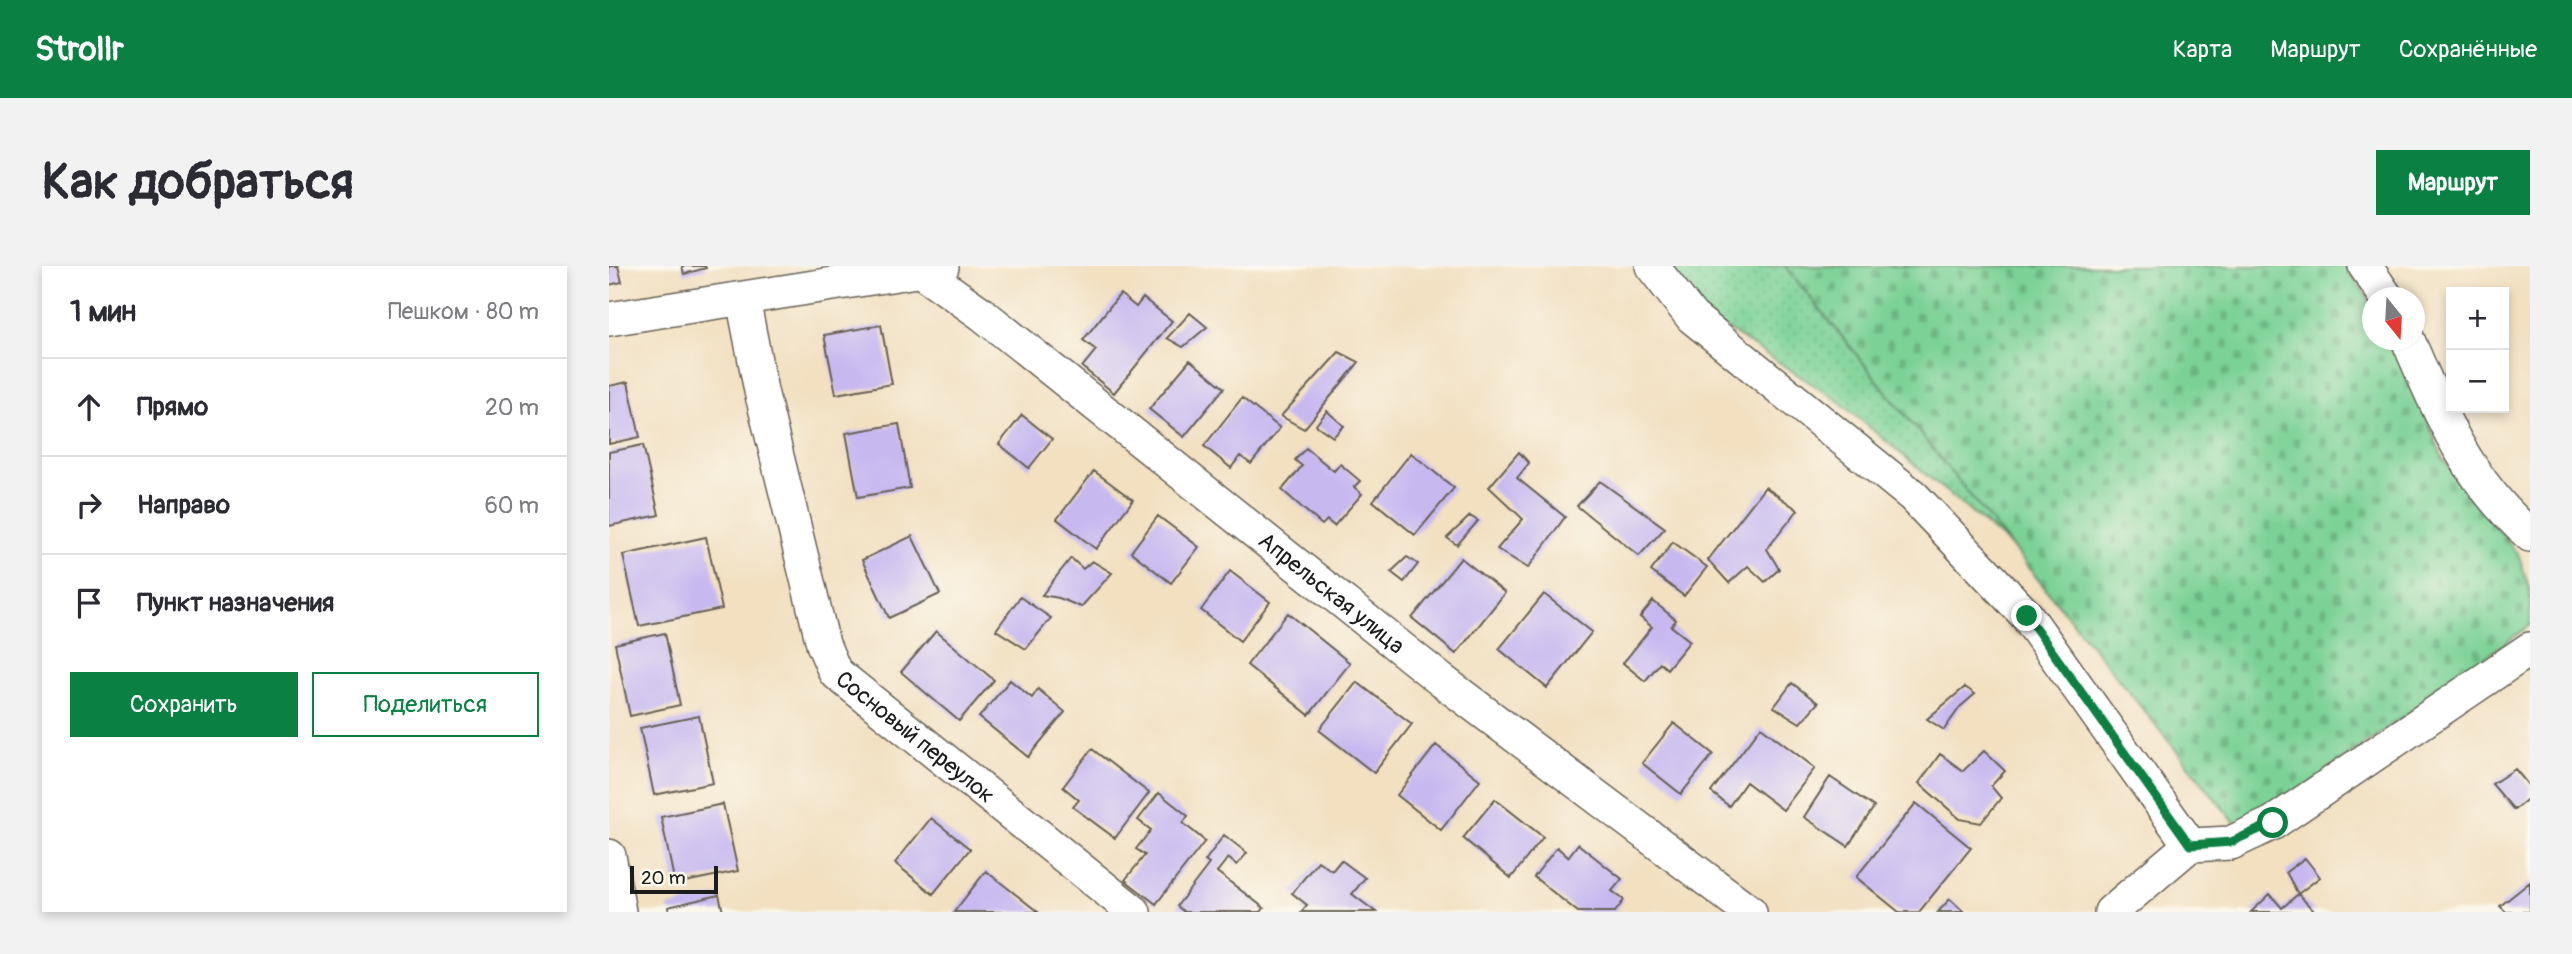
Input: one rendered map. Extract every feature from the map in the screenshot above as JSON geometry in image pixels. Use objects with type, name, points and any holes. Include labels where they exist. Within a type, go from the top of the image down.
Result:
[{"type":"street","points":[[1652,266],[1692,317],[1913,496],[2027,616],[2190,845]]},
{"type":"street","points":[[2365,266],[2379,287]]},
{"type":"street","points":[[609,319],[930,268]]},
{"type":"street","name":"Апрельская улица","points":[[930,268],[982,314],[1441,680],[1750,912]]},
{"type":"street","name":"Сосновый переулок","points":[[743,299],[761,391],[820,630],[835,671],[1134,912]]},
{"type":"street","points":[[2412,350],[2443,420],[2475,477],[2530,534]]},
{"type":"street","points":[[2112,912],[2190,845],[2231,842],[2273,823],[2530,649]]},
{"type":"street","points":[[609,856],[619,912]]},
{"type":"green space","points":[[1664,266],[1785,266],[2011,546],[1837,400],[1713,320]]},
{"type":"green space","points":[[1785,266],[2345,266],[2362,289],[2362,350],[2398,350],[2443,459],[2519,556],[2530,591],[2530,625],[2311,783],[2238,827]]},
{"type":"building","points":[[609,266],[618,266],[622,282],[609,285]]},
{"type":"building","points":[[682,266],[705,266],[706,268],[684,274]]},
{"type":"building","points":[[1120,294],[1136,307],[1143,298],[1172,321],[1114,393],[1082,367],[1096,350],[1083,340]]},
{"type":"building","points":[[1190,313],[1207,327],[1183,347],[1167,338]]},
{"type":"building","points":[[881,325],[892,384],[836,394],[824,335]]},
{"type":"building","points":[[1339,352],[1359,362],[1304,429],[1281,416]]},
{"type":"building","points":[[1190,360],[1224,388],[1184,437],[1149,409]]},
{"type":"building","points":[[628,382],[640,437],[609,444],[609,386]]},
{"type":"building","points":[[1242,398],[1280,428],[1251,464],[1240,456],[1231,468],[1204,446]]},
{"type":"building","points":[[1327,411],[1344,426],[1333,437],[1316,425]]},
{"type":"building","points":[[1022,415],[1052,439],[1029,468],[999,444]]},
{"type":"building","points":[[899,424],[910,488],[858,497],[846,433]]},
{"type":"building","points":[[643,445],[659,515],[609,526],[609,452]]},
{"type":"building","points":[[1306,448],[1334,471],[1340,464],[1360,481],[1354,487],[1362,494],[1334,526],[1327,520],[1322,525],[1282,490],[1302,466],[1295,460]]},
{"type":"building","points":[[1519,452],[1529,463],[1517,478],[1565,517],[1528,568],[1497,549],[1523,519],[1489,487]]},
{"type":"building","points":[[1411,453],[1454,488],[1415,535],[1373,501]]},
{"type":"building","points":[[1094,471],[1133,500],[1096,549],[1057,519]]},
{"type":"building","points":[[1600,481],[1665,528],[1639,556],[1577,506]]},
{"type":"building","points":[[1765,487],[1798,510],[1767,549],[1779,569],[1765,582],[1748,566],[1729,583],[1708,560]]},
{"type":"building","points":[[1158,516],[1199,547],[1171,583],[1131,552]]},
{"type":"building","points":[[1470,516],[1478,521],[1457,545],[1447,538]]},
{"type":"building","points":[[912,536],[940,594],[889,618],[862,560]]},
{"type":"building","points":[[706,537],[722,609],[639,626],[623,555]]},
{"type":"building","points":[[1673,542],[1707,567],[1684,596],[1651,571]]},
{"type":"building","points":[[1407,557],[1418,564],[1404,582],[1391,572]]},
{"type":"building","points":[[1071,558],[1083,569],[1092,561],[1112,573],[1081,607],[1059,598],[1042,595]]},
{"type":"building","points":[[1461,558],[1505,593],[1456,654],[1412,618]]},
{"type":"building","points":[[1230,571],[1270,602],[1240,641],[1201,610]]},
{"type":"building","points":[[1544,594],[1592,632],[1547,688],[1499,649]]},
{"type":"building","points":[[1020,597],[1051,618],[1026,649],[996,630]]},
{"type":"building","points":[[1653,601],[1676,620],[1671,626],[1690,641],[1667,669],[1660,663],[1645,681],[1623,663],[1652,627],[1640,617]]},
{"type":"building","points":[[1288,613],[1350,663],[1309,715],[1247,665]]},
{"type":"building","points":[[936,631],[994,680],[959,721],[901,672]]},
{"type":"building","points":[[665,633],[680,705],[630,716],[615,644]]},
{"type":"building","points":[[1010,680],[1032,698],[1038,689],[1065,712],[1028,757],[979,717]]},
{"type":"building","points":[[1357,682],[1412,724],[1374,773],[1319,730]]},
{"type":"building","points":[[1792,683],[1818,703],[1800,723],[1774,707]]},
{"type":"building","points":[[1965,687],[1975,694],[1960,707],[1944,730],[1927,719]]},
{"type":"building","points":[[699,716],[713,783],[654,795],[640,728]]},
{"type":"building","points":[[1674,723],[1713,754],[1681,794],[1642,763]]},
{"type":"building","points":[[1761,727],[1815,768],[1783,810],[1746,782],[1729,806],[1711,792]]},
{"type":"building","points":[[1436,745],[1480,780],[1441,830],[1397,795]]},
{"type":"building","points":[[1092,749],[1149,793],[1115,838],[1073,807],[1079,800],[1063,787]]},
{"type":"building","points":[[1984,751],[2005,771],[1991,786],[2001,798],[1981,823],[1960,819],[1919,783],[1940,754],[1963,771]]},
{"type":"building","points":[[2515,769],[2530,787],[2530,797],[2514,810],[2492,784]]},
{"type":"building","points":[[1830,777],[1874,807],[1848,846],[1804,817]]},
{"type":"building","points":[[1159,793],[1188,816],[1183,823],[1205,841],[1156,904],[1125,880],[1145,855],[1136,849],[1151,830],[1138,820]]},
{"type":"building","points":[[1495,799],[1543,837],[1511,878],[1463,838]]},
{"type":"building","points":[[1916,803],[1971,848],[1919,912],[1899,912],[1856,877]]},
{"type":"building","points":[[723,804],[738,871],[675,884],[661,817]]},
{"type":"building","points":[[931,818],[970,849],[933,894],[895,863]]},
{"type":"building","points":[[1224,835],[1247,853],[1237,865],[1228,858],[1217,872],[1264,908],[1261,912],[1184,912],[1177,906],[1209,864],[1205,861]]},
{"type":"building","points":[[1578,844],[1622,879],[1612,891],[1624,900],[1615,912],[1578,912],[1534,877],[1557,847],[1568,857]]},
{"type":"building","points":[[2305,858],[2320,877],[2298,894],[2286,872]]},
{"type":"building","points":[[1341,860],[1365,878],[1352,894],[1376,912],[1301,912],[1307,905],[1292,893],[1318,861],[1332,871]]},
{"type":"building","points":[[986,871],[1038,912],[954,912]]},
{"type":"building","points":[[2530,882],[2530,912],[2506,912],[2500,906]]},
{"type":"building","points":[[2270,894],[2282,908],[2298,894],[2315,912],[2251,912]]},
{"type":"building","points":[[719,895],[723,912],[669,912],[668,907]]},
{"type":"building","points":[[1950,899],[1964,912],[1938,912]]},
{"type":"route","points":[[2027,616],[2190,845],[2231,842],[2273,823]]}]
